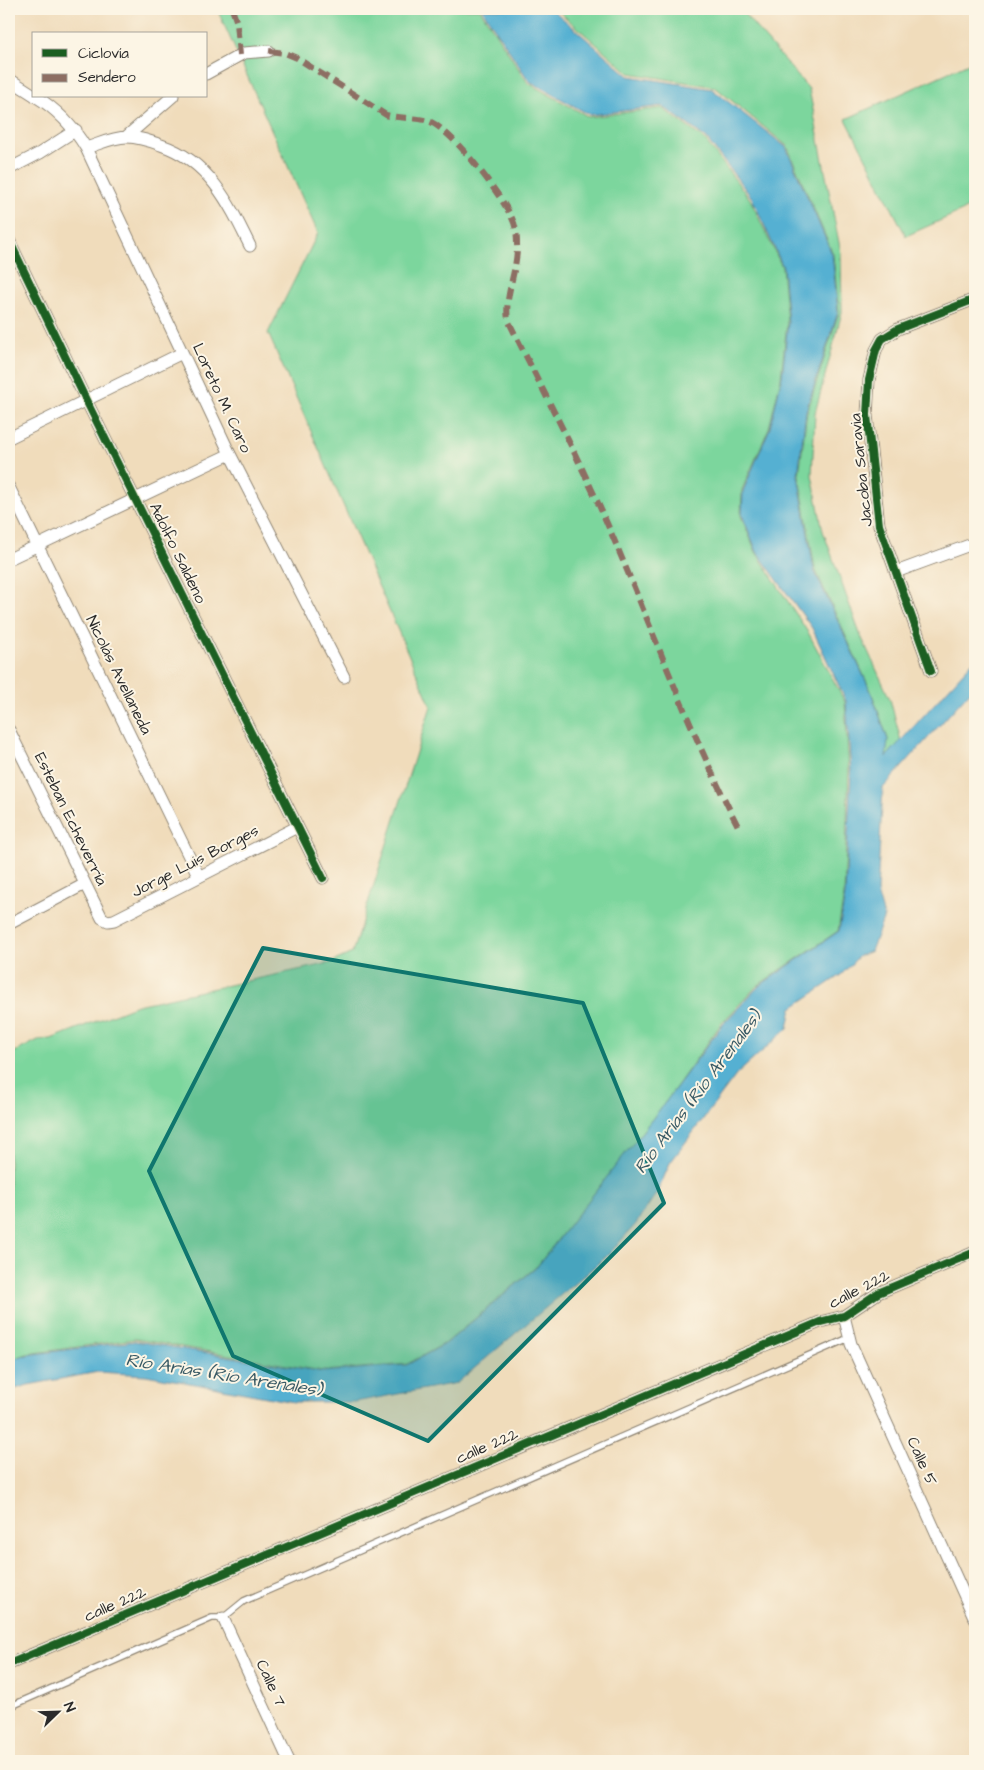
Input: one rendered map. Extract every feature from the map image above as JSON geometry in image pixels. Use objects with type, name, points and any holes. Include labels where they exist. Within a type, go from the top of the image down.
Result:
[{"type":"street","points":[[208,73],[244,53],[269,51]]},
{"type":"street","name":"Loreto M. Caro","points":[[9,79],[32,94]]},
{"type":"street","name":"Loreto M. Caro","points":[[38,98],[62,116],[76,130],[86,148],[230,454],[344,678]]},
{"type":"street","points":[[126,137],[171,98]]},
{"type":"street","points":[[9,169],[40,153],[76,130]]},
{"type":"street","points":[[86,148],[126,137],[145,139],[170,148],[193,161],[219,188],[250,246]]},
{"type":"street","name":"Adolfo Saldeno","points":[[9,240],[322,878]]},
{"type":"street","name":"Jacoba Saravia","points":[[931,671],[880,525],[867,415],[869,380],[876,350],[882,339],[898,329],[975,299]]},
{"type":"street","points":[[9,438],[182,353]]},
{"type":"street","points":[[9,559],[137,500],[230,454]]},
{"type":"street","name":"Nicolás Avellaneda","points":[[9,487],[200,877]]},
{"type":"street","points":[[896,572],[975,543]]},
{"type":"street","name":"Esteban Echeverría","points":[[9,730],[102,918],[108,921]]},
{"type":"street","name":"Jorge Luis Borges","points":[[108,921],[114,920],[297,828]]},
{"type":"street","points":[[9,924],[85,884]]},
{"type":"street","name":"calle 222","points":[[9,1664],[582,1420],[820,1322],[844,1316],[878,1293],[975,1252]]},
{"type":"street","name":"Calle 5","points":[[844,1316],[849,1338],[975,1619]]},
{"type":"street","name":"Calle 7","points":[[223,1618],[289,1761]]},
{"type":"lane","points":[[9,1707],[212,1618],[223,1618],[244,1601],[849,1338]]},
{"type":"highlighted area","points":[[263,948],[583,1003],[664,1203],[428,1441],[233,1356],[149,1171]]},
{"type":"green space","points":[[217,9],[480,9],[528,83],[589,117],[662,108],[705,140],[750,199],[782,267],[787,322],[781,378],[769,428],[742,490],[741,516],[756,552],[809,634],[845,702],[849,771],[844,895],[838,931],[757,986],[721,1024],[667,1100],[537,1266],[447,1342],[407,1364],[323,1371],[135,1339],[27,1354],[9,1360],[9,1055],[38,1040],[51,1039],[137,1005],[330,963],[352,953],[431,706],[268,333],[318,233]]},
{"type":"green space","points":[[556,9],[740,9],[809,89],[841,253],[842,312],[815,413],[812,475],[823,531],[860,634],[890,699],[901,741],[886,757],[888,739],[871,691],[815,569],[799,475],[807,412],[839,312],[833,254],[787,146],[715,87],[629,73]]},
{"type":"green space","points":[[975,60],[975,205],[906,236],[846,119]]},
{"type":"water","name":"Río Arias (Río Arenales)","points":[[482,9],[552,9],[629,76],[712,89],[786,147],[832,254],[838,312],[806,411],[798,475],[814,570],[871,692],[888,740],[886,757],[975,659],[975,686],[883,788],[877,892],[884,917],[871,951],[859,956],[842,974],[792,1008],[788,1028],[737,1074],[670,1163],[658,1191],[636,1224],[608,1255],[457,1383],[355,1402],[294,1402],[146,1375],[98,1372],[28,1385],[9,1391],[9,1360],[27,1355],[135,1341],[323,1372],[407,1365],[447,1343],[537,1267],[667,1100],[723,1024],[759,986],[839,931],[845,895],[851,771],[846,701],[812,628],[757,552],[742,515],[743,491],[770,428],[782,377],[788,322],[783,267],[752,198],[706,138],[662,106],[590,115],[529,81]]},
{"type":"marked path","points":[[232,9],[237,23],[240,55]]},
{"type":"marked path","points":[[269,51],[285,53],[297,58],[386,115],[431,122],[464,151],[506,207],[514,224],[517,241],[517,254],[509,292],[508,320],[598,503],[684,709],[740,830]]},
{"type":"cycle path","points":[[9,240],[86,400],[323,878]]},
{"type":"cycle path","points":[[931,671],[879,525],[867,415],[869,380],[876,350],[882,339],[898,329],[975,299]]},
{"type":"cycle path","points":[[9,1664],[820,1322],[844,1316],[878,1293],[975,1252]]}]
